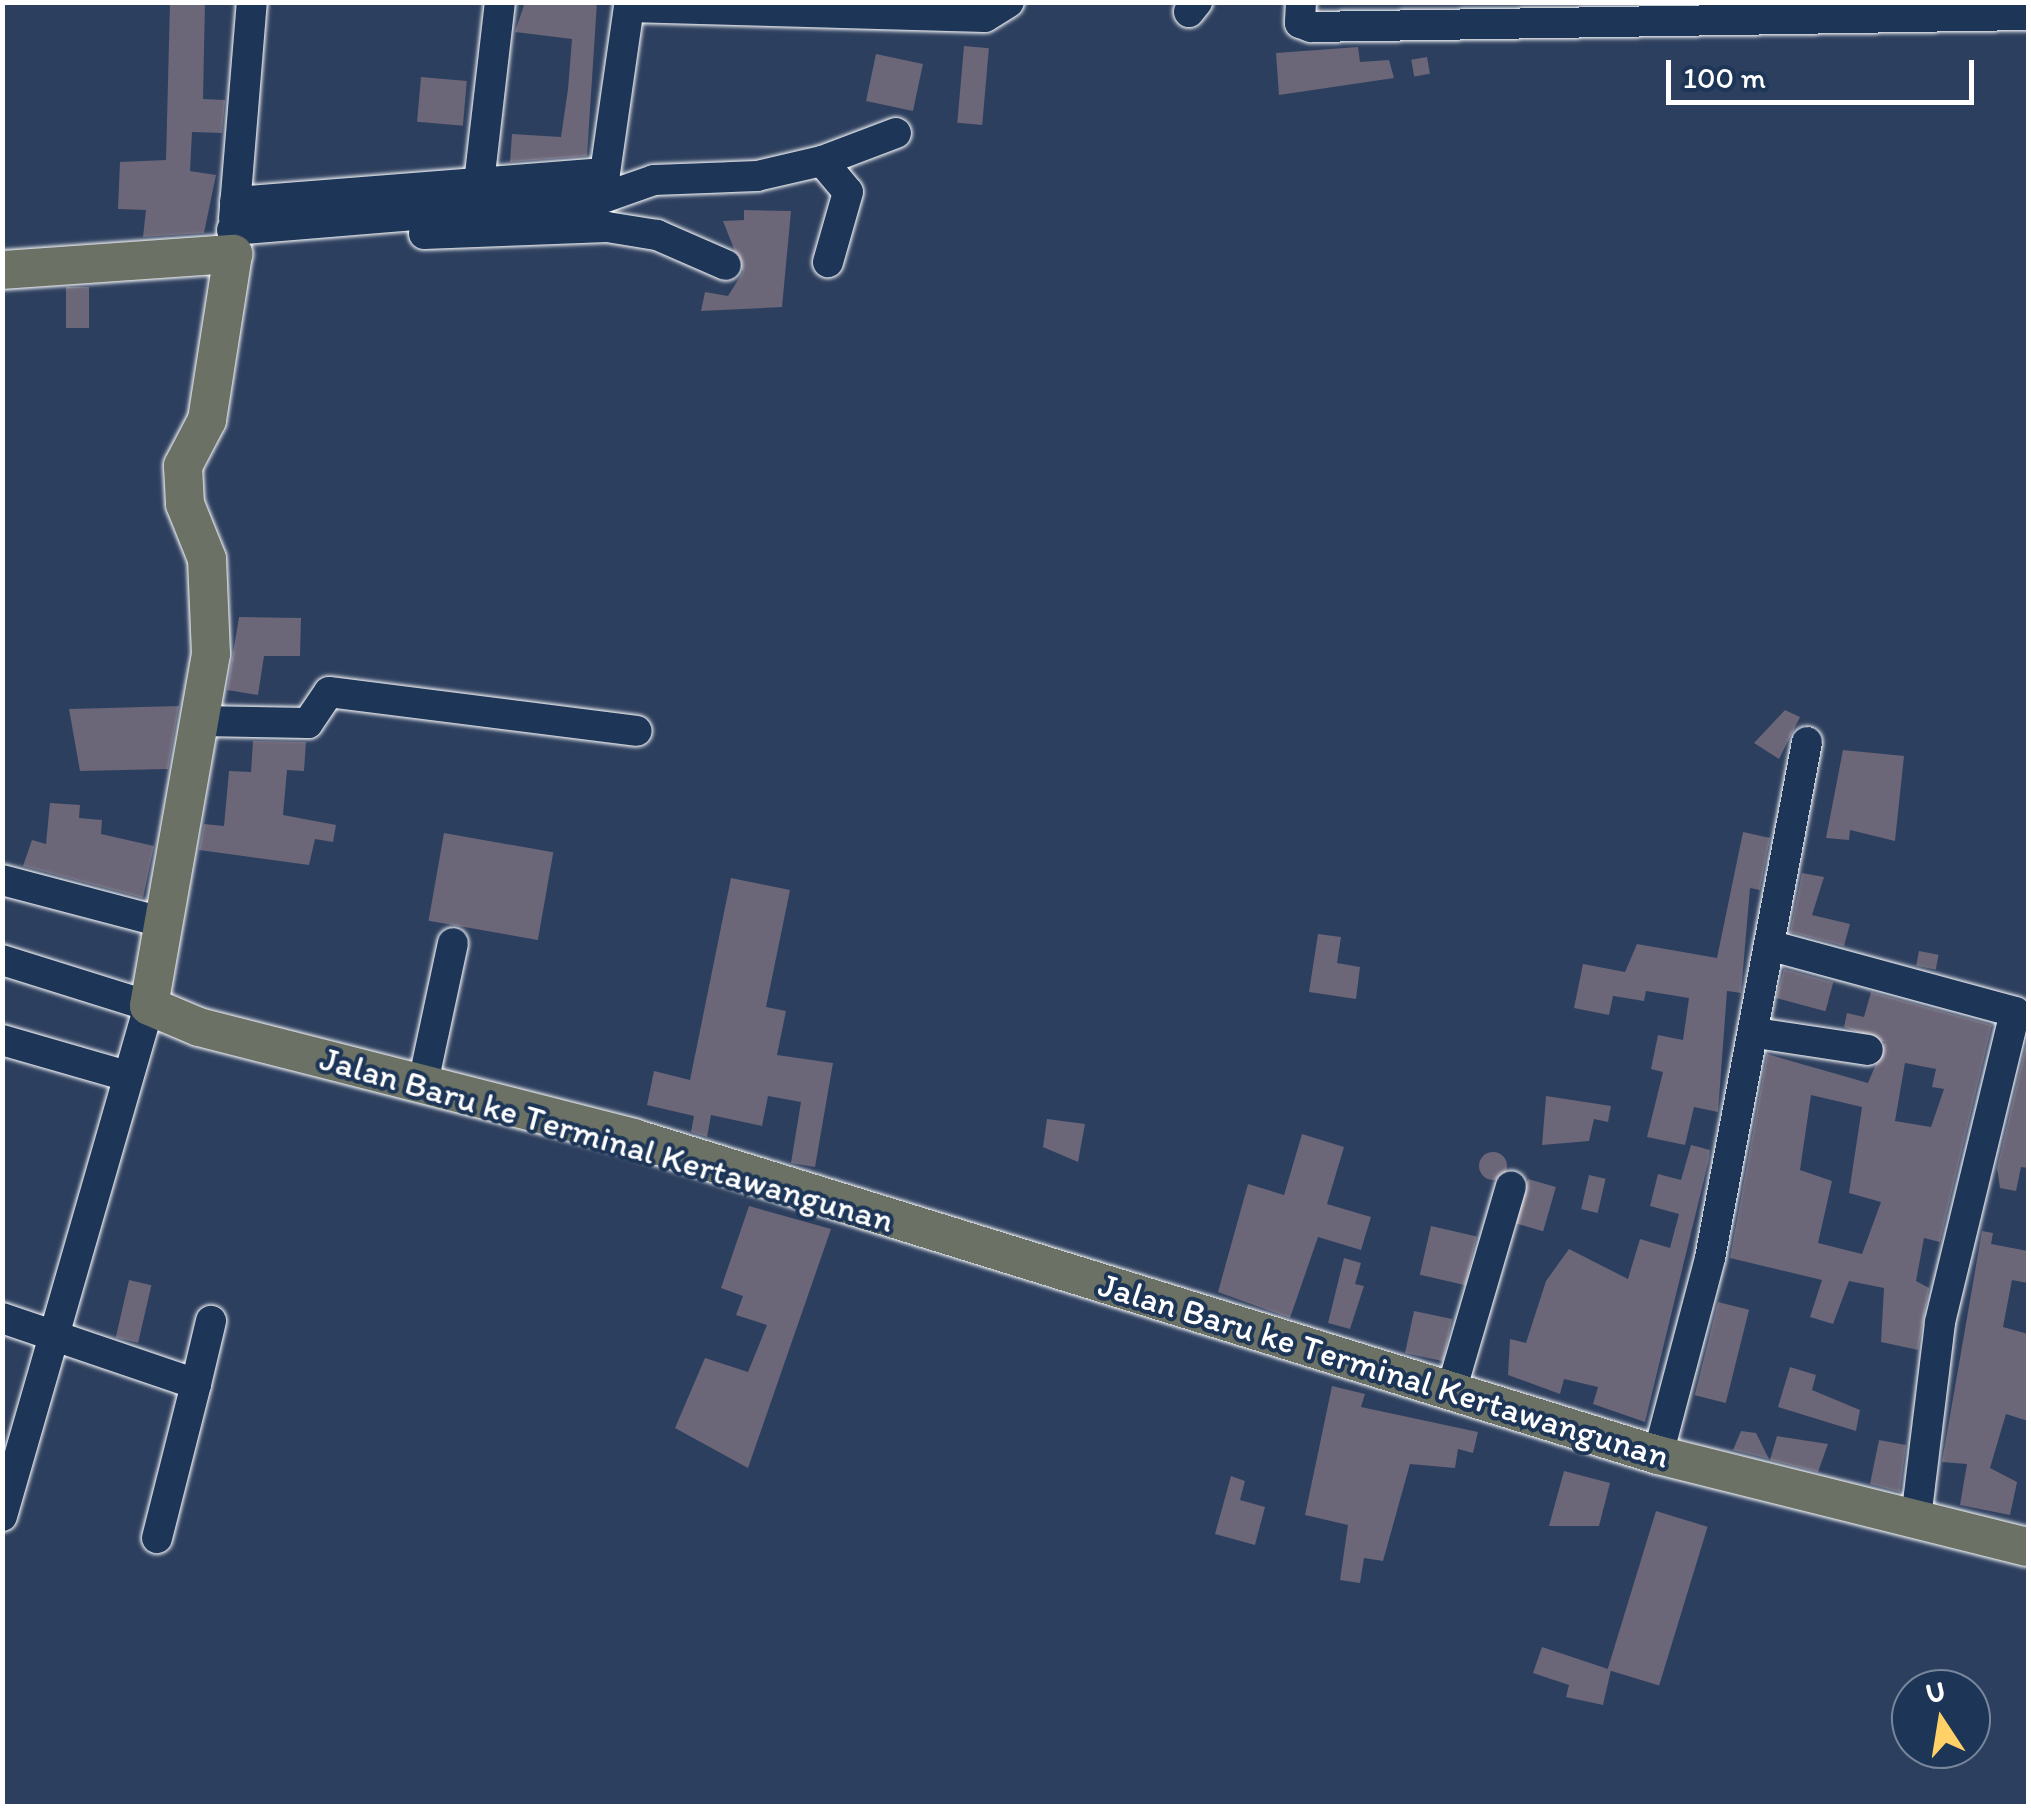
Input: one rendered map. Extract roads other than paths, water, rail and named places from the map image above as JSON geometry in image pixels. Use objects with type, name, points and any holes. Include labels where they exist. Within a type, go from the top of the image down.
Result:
[{"type":"main road","points":[[2,270],[233,232],[207,420],[183,466],[212,593],[200,721],[149,1006]]},
{"type":"main road","name":"Jalan Baru ke Terminal Kertawangunan","points":[[149,1006],[423,1084],[633,1138],[1452,1388],[1658,1455],[2028,1547]]},
{"type":"street","points":[[233,232],[252,2]]},
{"type":"street","points":[[479,184],[500,2]]},
{"type":"street","points":[[233,232],[479,184],[605,173],[630,5],[823,7],[985,17],[1010,2]]},
{"type":"street","points":[[1301,2],[1300,23],[1310,26],[1635,10],[2028,14]]},
{"type":"street","points":[[233,232],[597,200],[654,180],[757,176],[822,162],[896,133]]},
{"type":"street","points":[[822,162],[848,192],[828,262]]},
{"type":"street","points":[[233,232],[607,227],[657,235],[726,265]]},
{"type":"street","points":[[200,721],[308,723],[329,692],[637,732]]},
{"type":"street","points":[[1658,1455],[1756,1033],[1807,742]]},
{"type":"street","points":[[2,880],[166,922]]},
{"type":"street","points":[[423,1084],[453,943]]},
{"type":"street","points":[[1772,946],[2015,1012],[1940,1322],[1916,1518]]},
{"type":"street","points":[[2,960],[149,1006],[123,1075],[2,1516]]},
{"type":"street","points":[[1756,1033],[1868,1050]]},
{"type":"street","points":[[2,1040],[123,1075]]},
{"type":"street","points":[[1452,1388],[1512,1186]]},
{"type":"street","points":[[2,1318],[196,1384]]},
{"type":"street","points":[[157,1538],[211,1321]]}]
